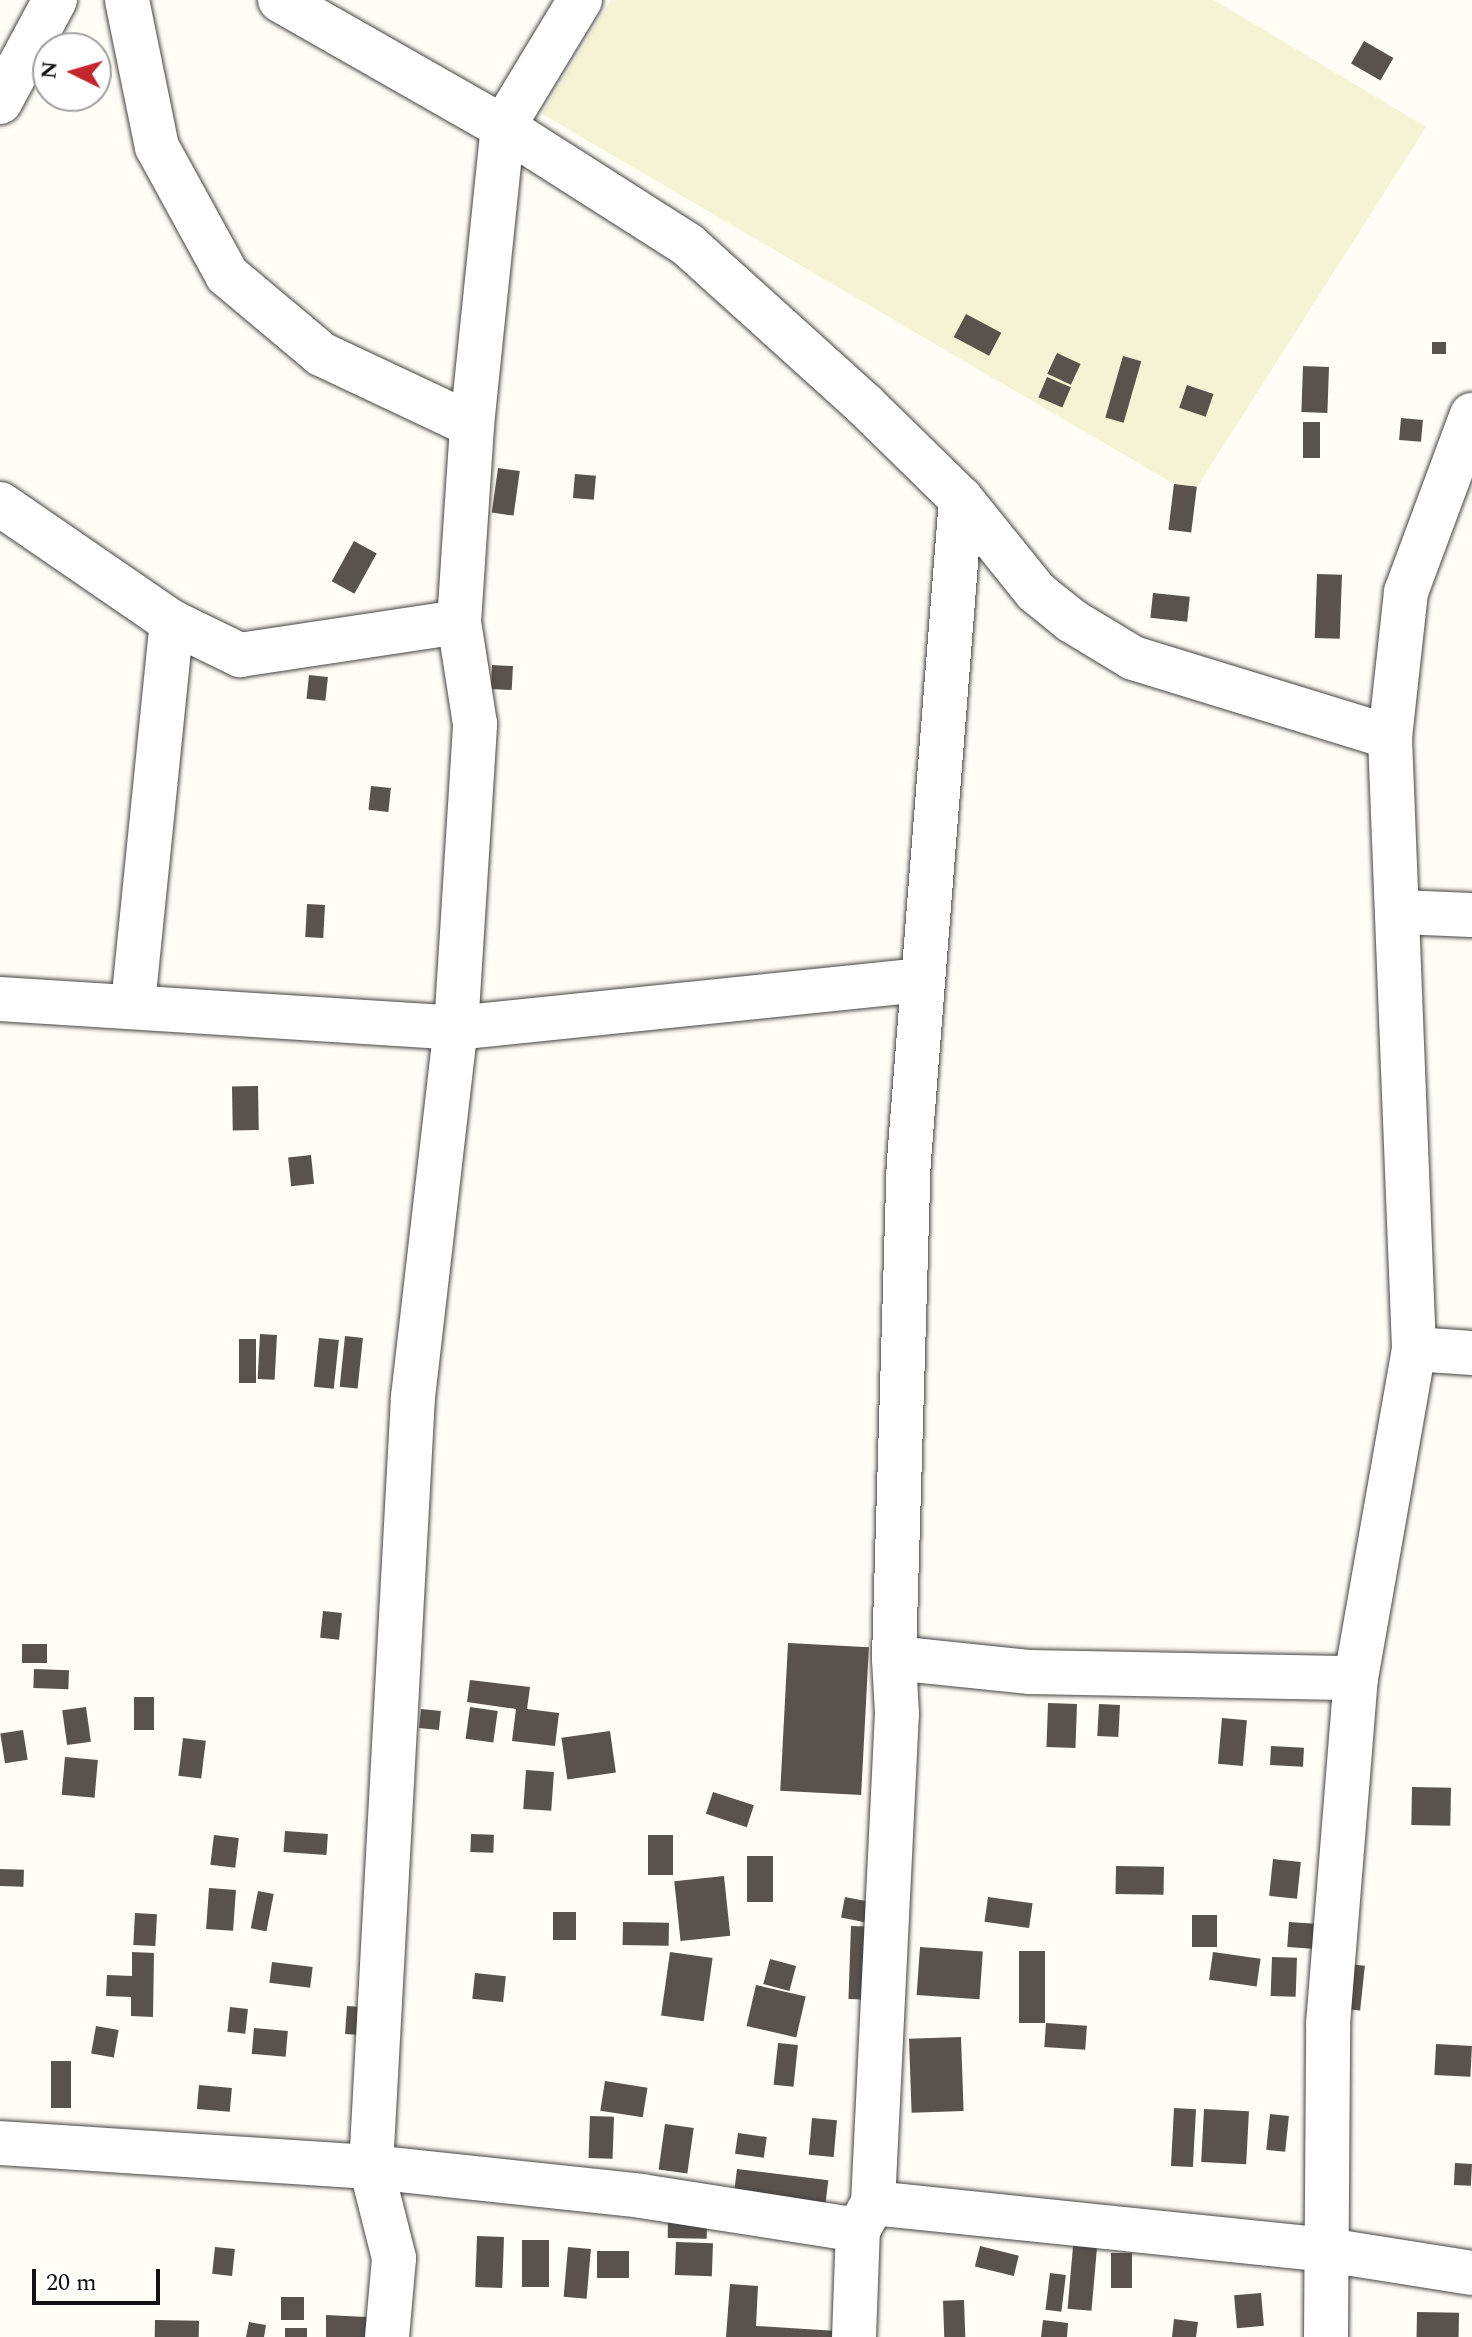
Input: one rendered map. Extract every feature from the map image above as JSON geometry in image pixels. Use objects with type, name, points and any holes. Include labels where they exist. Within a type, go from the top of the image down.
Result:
[{"type":"street","points":[[0,102],[55,0]]},
{"type":"street","points":[[127,0],[157,147],[227,275],[321,354],[472,425]]},
{"type":"street","points":[[280,0],[503,127],[688,245],[961,499],[1036,592],[1133,658],[1390,737]]},
{"type":"street","points":[[387,2337],[394,2258],[371,2167],[413,1397],[456,1028],[475,724],[459,622],[472,425],[503,127],[580,0]]},
{"type":"street","points":[[1326,2337],[1328,2024],[1356,1678],[1414,1349],[1390,737],[1406,592],[1472,415]]},
{"type":"street","points":[[854,2337],[865,2216],[897,1714],[894,1658],[909,1160],[961,499]]},
{"type":"street","points":[[0,504],[172,622],[240,655],[459,622]]},
{"type":"street","points":[[133,1004],[172,622]]},
{"type":"street","points":[[1399,912],[1472,915]]},
{"type":"street","points":[[0,999],[133,1004],[456,1028],[923,980]]},
{"type":"street","points":[[1414,1349],[1472,1353]]},
{"type":"street","points":[[894,1658],[1030,1672],[1356,1678]]},
{"type":"street","points":[[0,2143],[371,2167],[865,2216],[1327,2250],[1472,2273]]},
{"type":"shaded area","points":[[611,0],[1214,0],[1426,127],[1197,487],[1174,484],[542,114]]},
{"type":"building","points":[[1364,41],[1393,58],[1380,81],[1351,64]]},
{"type":"building","points":[[966,314],[1001,333],[989,356],[954,337]]},
{"type":"building","points":[[1432,342],[1446,342],[1446,354],[1432,354]]},
{"type":"building","points":[[1057,353],[1081,364],[1071,385],[1047,374]]},
{"type":"building","points":[[1123,356],[1141,361],[1124,423],[1105,418]]},
{"type":"building","points":[[1303,366],[1329,367],[1327,413],[1301,412]]},
{"type":"building","points":[[1047,377],[1071,387],[1062,407],[1038,397]]},
{"type":"building","points":[[1187,385],[1213,394],[1206,417],[1179,408]]},
{"type":"building","points":[[1401,418],[1423,420],[1421,442],[1399,440]]},
{"type":"building","points":[[1303,422],[1320,422],[1320,458],[1303,458]]},
{"type":"building","points":[[498,468],[520,471],[514,516],[492,513]]},
{"type":"building","points":[[575,474],[596,476],[594,500],[573,498]]},
{"type":"building","points":[[1174,484],[1197,487],[1191,532],[1168,530]]},
{"type":"building","points":[[354,541],[377,554],[354,594],[332,581]]},
{"type":"building","points":[[1317,574],[1342,575],[1340,639],[1315,638]]},
{"type":"building","points":[[1153,593],[1190,597],[1187,622],[1150,618]]},
{"type":"building","points":[[492,665],[513,666],[512,690],[491,689]]},
{"type":"building","points":[[309,675],[328,677],[325,701],[306,699]]},
{"type":"building","points":[[371,786],[391,788],[388,812],[368,810]]},
{"type":"building","points":[[307,904],[325,905],[323,938],[305,937]]},
{"type":"building","points":[[232,1086],[258,1086],[259,1130],[233,1130]]},
{"type":"building","points":[[311,1155],[314,1184],[291,1186],[288,1157]]},
{"type":"building","points":[[260,1334],[277,1335],[275,1380],[258,1379]]},
{"type":"building","points":[[345,1336],[363,1338],[358,1389],[340,1387]]},
{"type":"building","points":[[319,1338],[339,1340],[334,1389],[314,1387]]},
{"type":"building","points":[[239,1339],[256,1339],[256,1383],[239,1383]]},
{"type":"building","points":[[323,1611],[342,1613],[339,1640],[320,1638]]},
{"type":"building","points":[[788,1643],[869,1647],[861,1795],[780,1791]]},
{"type":"building","points":[[22,1644],[47,1644],[47,1663],[22,1663]]},
{"type":"building","points":[[34,1669],[69,1670],[68,1689],[33,1688]]},
{"type":"building","points":[[470,1680],[530,1687],[527,1709],[559,1713],[555,1746],[512,1741],[516,1709],[467,1702]]},
{"type":"building","points":[[134,1697],[154,1697],[154,1730],[134,1730]]},
{"type":"building","points":[[1048,1703],[1077,1704],[1075,1748],[1046,1747]]},
{"type":"building","points":[[1099,1704],[1120,1705],[1118,1737],[1097,1736]]},
{"type":"building","points":[[86,1707],[91,1742],[67,1745],[62,1710]]},
{"type":"building","points":[[470,1707],[498,1711],[493,1743],[466,1739]]},
{"type":"building","points":[[421,1709],[441,1711],[439,1730],[419,1728]]},
{"type":"building","points":[[1222,1718],[1247,1720],[1243,1766],[1218,1764]]},
{"type":"building","points":[[23,1730],[28,1760],[5,1763],[0,1734]]},
{"type":"building","points":[[610,1731],[616,1773],[567,1779],[561,1738]]},
{"type":"building","points":[[183,1738],[206,1741],[201,1779],[178,1776]]},
{"type":"building","points":[[1271,1746],[1304,1748],[1303,1767],[1270,1765]]},
{"type":"building","points":[[65,1757],[98,1760],[95,1798],[62,1795]]},
{"type":"building","points":[[526,1770],[554,1772],[551,1811],[523,1809]]},
{"type":"building","points":[[1412,1787],[1451,1788],[1450,1826],[1411,1825]]},
{"type":"building","points":[[713,1792],[754,1805],[747,1827],[706,1814]]},
{"type":"building","points":[[285,1831],[328,1834],[326,1855],[284,1852]]},
{"type":"building","points":[[471,1834],[494,1835],[493,1853],[470,1852]]},
{"type":"building","points":[[214,1835],[239,1838],[235,1868],[210,1865]]},
{"type":"building","points":[[648,1835],[673,1835],[673,1875],[648,1875]]},
{"type":"building","points":[[747,1856],[773,1856],[773,1902],[747,1902]]},
{"type":"building","points":[[1273,1859],[1301,1862],[1297,1899],[1269,1896]]},
{"type":"building","points":[[1116,1866],[1164,1867],[1164,1895],[1116,1894]]},
{"type":"building","points":[[0,1869],[24,1870],[23,1887],[0,1886]]},
{"type":"building","points":[[724,1876],[730,1936],[681,1941],[674,1881]]},
{"type":"building","points":[[209,1888],[236,1890],[233,1931],[206,1929]]},
{"type":"building","points":[[258,1891],[274,1894],[266,1931],[251,1928]]},
{"type":"building","points":[[845,1897],[877,1903],[873,1924],[841,1918]]},
{"type":"building","points":[[988,1897],[1033,1903],[1029,1928],[985,1922]]},
{"type":"building","points":[[553,1912],[576,1912],[576,1940],[553,1940]]},
{"type":"building","points":[[135,1913],[157,1914],[155,1946],[133,1945]]},
{"type":"building","points":[[1192,1915],[1217,1915],[1217,1947],[1192,1947]]},
{"type":"building","points":[[623,1922],[669,1923],[669,1946],[623,1945]]},
{"type":"building","points":[[1289,1922],[1340,1926],[1338,1950],[1287,1947]]},
{"type":"building","points":[[851,1926],[874,1927],[871,2000],[848,1999]]},
{"type":"building","points":[[920,1947],[983,1951],[979,1999],[917,1995]]},
{"type":"building","points":[[1019,1951],[1045,1951],[1045,2023],[1019,2023]]},
{"type":"building","points":[[132,1952],[154,1953],[153,2017],[131,2016],[131,1997],[106,1996],[107,1975],[132,1976]]},
{"type":"building","points":[[670,1952],[713,1958],[704,2021],[661,2015]]},
{"type":"building","points":[[1213,1952],[1261,1959],[1257,1986],[1209,1980]]},
{"type":"building","points":[[1272,1957],[1297,1958],[1296,1997],[1271,1996]]},
{"type":"building","points":[[770,1959],[796,1966],[789,1991],[763,1984]]},
{"type":"building","points":[[272,1962],[313,1967],[310,1988],[269,1983]]},
{"type":"building","points":[[1338,1963],[1365,1966],[1360,2011],[1333,2008]]},
{"type":"building","points":[[475,1973],[506,1976],[503,2002],[472,1999]]},
{"type":"building","points":[[756,1985],[806,1996],[796,2037],[747,2026]]},
{"type":"building","points":[[347,2006],[389,2009],[387,2037],[345,2034]]},
{"type":"building","points":[[230,2007],[248,2009],[245,2034],[227,2032]]},
{"type":"building","points":[[1046,2023],[1087,2026],[1085,2050],[1044,2047]]},
{"type":"building","points":[[96,2026],[119,2030],[114,2058],[91,2054]]},
{"type":"building","points":[[254,2028],[288,2031],[286,2057],[252,2054]]},
{"type":"building","points":[[961,2037],[964,2111],[912,2113],[909,2039]]},
{"type":"building","points":[[778,2043],[798,2045],[794,2087],[774,2085]]},
{"type":"building","points":[[1436,2044],[1472,2046],[1470,2077],[1434,2075]]},
{"type":"building","points":[[51,2061],[71,2061],[71,2108],[51,2108]]},
{"type":"building","points":[[605,2081],[647,2088],[643,2117],[600,2111]]},
{"type":"building","points":[[199,2085],[232,2088],[230,2112],[197,2109]]},
{"type":"building","points":[[1174,2108],[1196,2109],[1193,2167],[1171,2166]]},
{"type":"building","points":[[1204,2109],[1249,2111],[1246,2164],[1201,2162]]},
{"type":"building","points":[[1270,2114],[1289,2116],[1285,2152],[1266,2150]]},
{"type":"building","points":[[590,2116],[614,2117],[613,2159],[589,2158]]},
{"type":"building","points":[[812,2118],[837,2120],[834,2157],[809,2155]]},
{"type":"building","points":[[665,2124],[694,2128],[687,2174],[659,2170]]},
{"type":"building","points":[[738,2133],[767,2137],[764,2158],[735,2154]]},
{"type":"building","points":[[1455,2163],[1472,2164],[1471,2186],[1454,2185]]},
{"type":"building","points":[[737,2169],[828,2180],[825,2204],[734,2193]]},
{"type":"building","points":[[668,2221],[707,2222],[707,2239],[668,2238]]},
{"type":"building","points":[[1074,2235],[1098,2237],[1091,2311],[1068,2309]]},
{"type":"building","points":[[477,2236],[504,2237],[502,2288],[475,2287]]},
{"type":"building","points":[[522,2240],[549,2240],[549,2287],[522,2287]]},
{"type":"building","points":[[676,2242],[713,2243],[712,2276],[675,2275]]},
{"type":"building","points":[[980,2246],[1019,2256],[1014,2276],[975,2266]]},
{"type":"building","points":[[215,2247],[235,2249],[232,2276],[212,2274]]},
{"type":"building","points":[[568,2247],[591,2249],[587,2299],[564,2297]]},
{"type":"building","points":[[597,2251],[629,2251],[629,2278],[597,2278]]},
{"type":"building","points":[[1111,2253],[1132,2253],[1132,2288],[1111,2288]]},
{"type":"building","points":[[1050,2273],[1066,2275],[1061,2312],[1045,2310]]},
{"type":"building","points":[[730,2284],[758,2286],[756,2326],[837,2331],[837,2337],[726,2337]]},
{"type":"building","points":[[1261,2293],[1264,2326],[1237,2328],[1234,2295]]},
{"type":"building","points":[[281,2297],[304,2297],[304,2320],[281,2320]]},
{"type":"building","points":[[964,2300],[965,2337],[944,2337],[943,2301]]},
{"type":"building","points":[[1417,2312],[1459,2313],[1459,2337],[1417,2337]]},
{"type":"building","points":[[326,2315],[387,2318],[386,2337],[326,2337]]},
{"type":"building","points":[[1174,2319],[1198,2322],[1196,2337],[1172,2337]]},
{"type":"building","points":[[155,2320],[199,2321],[199,2337],[155,2337]]},
{"type":"building","points":[[1043,2320],[1068,2323],[1067,2337],[1041,2337]]},
{"type":"building","points":[[249,2322],[266,2325],[264,2337],[246,2337]]},
{"type":"building","points":[[285,2328],[307,2328],[307,2337],[285,2337]]}]
